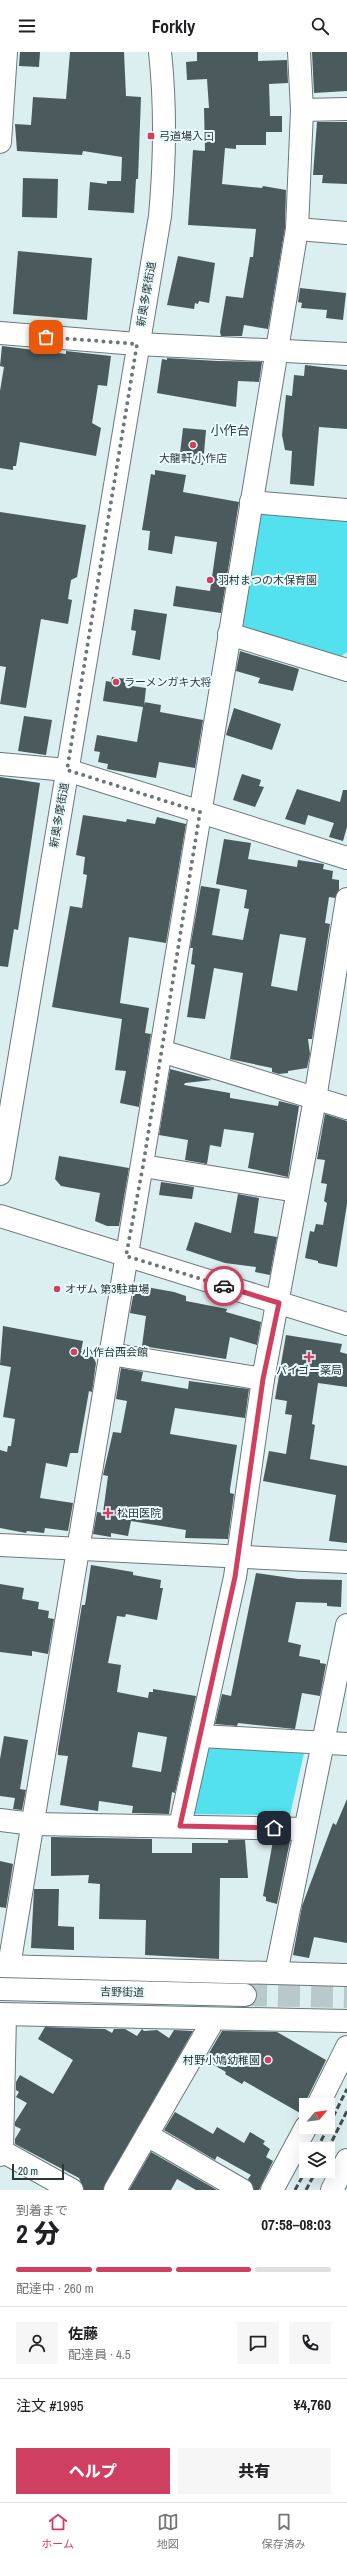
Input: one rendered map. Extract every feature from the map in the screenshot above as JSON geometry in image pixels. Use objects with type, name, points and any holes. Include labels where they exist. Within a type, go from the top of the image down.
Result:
[{"type":"street","points":[[0,142],[6,52]]},
{"type":"street","name":"新奥多摩街道","points":[[0,1174],[137,344],[160,216],[165,155],[164,94],[160,52]]},
{"type":"street","points":[[299,52],[302,110],[297,229],[275,350],[143,1166],[126,1256],[77,1549],[76,1568],[34,1824],[4,1966],[347,1975]]},
{"type":"street","points":[[302,110],[347,109]]},
{"type":"street","points":[[297,229],[347,233]]},
{"type":"street","points":[[0,333],[137,344],[347,354]]},
{"type":"street","points":[[251,502],[347,510]]},
{"type":"street","points":[[229,634],[347,670]]},
{"type":"street","points":[[0,764],[67,770],[347,858]]},
{"type":"street","points":[[180,1826],[235,1577],[263,1379],[279,1303],[297,1191],[315,1099],[347,899]]},
{"type":"street","points":[[161,1051],[347,1108]]},
{"type":"street","points":[[143,1166],[297,1191]]},
{"type":"street","points":[[0,1216],[347,1324]]},
{"type":"street","points":[[110,1354],[263,1379]]},
{"type":"street","points":[[0,1545],[347,1562]]},
{"type":"street","points":[[276,1973],[347,1624]]},
{"type":"street","points":[[200,1736],[347,1744]]},
{"type":"street","points":[[0,1820],[34,1824],[305,1829]]},
{"type":"street","name":"吉野街道","points":[[0,1989],[245,1995]]},
{"type":"street","points":[[72,2190],[1,2152],[2,2014],[347,2021]]},
{"type":"street","points":[[115,2190],[214,2019]]},
{"type":"street","points":[[322,2098],[347,2047]]},
{"type":"street","points":[[272,2190],[302,2134]]},
{"type":"street","points":[[147,2135],[242,2190]]},
{"type":"street","points":[[332,2190],[347,2160]]},
{"type":"shaded area","points":[[264,511],[347,517],[347,652],[339,658],[244,630],[238,621],[256,515]]},
{"type":"shaded area","points":[[204,1734],[307,1740],[290,1815],[183,1814]]},
{"type":"building","points":[[20,52],[40,52],[39,67],[19,66]]},
{"type":"building","points":[[70,52],[124,52],[126,96],[141,97],[138,179],[136,179],[134,213],[88,210],[90,182],[107,184],[107,181],[121,181],[122,157],[83,151],[82,155],[17,151],[15,124],[31,125],[33,97],[66,99]]},
{"type":"building","points":[[197,52],[258,52],[258,61],[287,60],[288,83],[269,84],[270,116],[282,116],[282,132],[266,132],[266,145],[236,145],[236,149],[225,148],[222,184],[262,188],[263,186],[286,190],[285,228],[268,329],[244,325],[242,336],[221,336],[220,332],[226,296],[243,298],[250,257],[253,257],[256,229],[188,225],[193,150],[205,151],[204,108],[209,108],[207,79],[187,80],[186,62],[197,61]]},
{"type":"building","points":[[312,52],[347,52],[347,91],[314,93]]},
{"type":"building","points":[[317,122],[347,122],[347,184],[322,183],[323,175],[313,175]]},
{"type":"building","points":[[23,178],[58,179],[57,218],[22,217]]},
{"type":"building","points":[[18,251],[92,258],[87,320],[13,314]]},
{"type":"building","points":[[178,256],[215,263],[209,303],[199,301],[198,304],[195,303],[194,309],[167,305]]},
{"type":"building","points":[[300,288],[346,293],[343,320],[326,318],[327,310],[301,308],[302,303],[298,302]]},
{"type":"building","points":[[2,346],[66,354],[66,351],[111,356],[107,386],[98,385],[92,423],[101,428],[96,456],[20,442],[16,466],[13,466],[13,470],[0,468],[0,391],[4,367],[0,366]]},
{"type":"building","points":[[167,358],[262,362],[259,382],[238,381],[236,407],[157,393],[162,359],[167,360]]},
{"type":"building","points":[[305,365],[347,370],[347,429],[319,427],[314,486],[290,484],[292,451],[285,450],[282,435],[286,395],[292,396],[294,375],[304,376]]},
{"type":"building","points":[[183,428],[206,430],[203,465],[179,462]]},
{"type":"building","points":[[155,470],[186,475],[183,492],[239,502],[221,613],[173,606],[176,586],[210,591],[217,542],[175,536],[172,554],[148,550],[150,531],[142,530],[151,474],[155,475]]},
{"type":"building","points":[[0,512],[86,525],[77,577],[71,580],[68,599],[72,600],[68,624],[41,619],[26,708],[0,704],[6,667],[0,666]]},
{"type":"building","points":[[134,609],[167,614],[160,660],[132,655],[136,631],[131,630]]},
{"type":"building","points":[[240,651],[299,669],[293,691],[258,683],[260,678],[236,671]]},
{"type":"building","points":[[112,677],[126,679],[125,685],[146,688],[144,702],[161,705],[160,712],[203,720],[195,768],[159,762],[156,778],[107,769],[108,764],[98,762],[100,752],[94,751],[97,735],[137,742],[143,707],[103,701],[106,681],[111,682]]},
{"type":"building","points":[[234,708],[281,724],[272,750],[226,735]]},
{"type":"building","points":[[24,716],[52,720],[46,755],[18,751]]},
{"type":"building","points":[[242,774],[261,780],[259,786],[264,787],[255,807],[233,800]]},
{"type":"building","points":[[0,777],[40,783],[18,930],[14,929],[8,967],[0,966]]},
{"type":"building","points":[[297,789],[340,802],[343,790],[347,790],[347,827],[343,841],[329,837],[334,823],[308,815],[305,825],[285,819]]},
{"type":"building","points":[[83,815],[126,822],[127,819],[155,824],[157,817],[186,824],[166,943],[129,937],[120,1003],[149,1008],[145,1033],[151,1034],[139,1107],[120,1103],[126,1071],[115,1070],[122,1019],[52,1007],[70,906],[82,908],[87,875],[83,874],[85,857],[76,855]]},
{"type":"building","points":[[224,839],[251,843],[248,859],[297,867],[298,860],[324,864],[323,869],[333,871],[332,879],[339,880],[339,890],[335,898],[329,897],[325,923],[330,924],[312,1039],[308,1039],[310,1054],[307,1068],[279,1074],[272,1072],[272,1068],[230,1059],[243,973],[214,968],[205,1019],[187,1017],[195,965],[191,964],[193,948],[190,948],[201,886],[220,889],[212,935],[243,940],[249,909],[244,908],[247,890],[216,884]],"holes":[[[280,934],[306,938],[297,991],[271,986]]]},
{"type":"building","points":[[170,1069],[212,1080],[185,1083],[184,1085],[230,1093],[230,1098],[278,1106],[279,1101],[299,1106],[288,1177],[248,1168],[254,1133],[224,1129],[221,1147],[210,1145],[207,1164],[185,1160],[188,1140],[159,1135]]},
{"type":"building","points":[[325,1114],[347,1121],[347,1204],[337,1267],[318,1263],[318,1261],[305,1258],[310,1231],[314,1232],[316,1224],[323,1225],[327,1203],[324,1201],[327,1184],[321,1183],[325,1160],[317,1159]]},
{"type":"building","points":[[59,1156],[129,1168],[119,1226],[107,1226],[95,1221],[100,1193],[61,1186],[55,1179]]},
{"type":"building","points":[[161,1182],[194,1187],[192,1199],[159,1195]]},
{"type":"building","points":[[238,1194],[259,1198],[254,1233],[277,1237],[270,1275],[255,1272],[256,1267],[225,1263],[186,1250],[195,1222],[231,1233]]},
{"type":"building","points":[[135,1285],[174,1292],[186,1296],[186,1301],[227,1309],[226,1312],[261,1322],[257,1345],[230,1337],[226,1359],[142,1346],[146,1316],[130,1313]]},
{"type":"building","points":[[3,1326],[83,1341],[81,1351],[91,1352],[96,1363],[92,1392],[89,1391],[78,1453],[70,1453],[67,1467],[46,1463],[40,1498],[73,1503],[68,1531],[45,1528],[44,1533],[27,1531],[26,1533],[0,1528],[0,1450],[7,1452],[8,1446],[11,1446],[15,1419],[3,1417],[11,1367],[0,1365]]},
{"type":"building","points":[[286,1335],[342,1344],[340,1352],[347,1354],[347,1387],[318,1383],[312,1424],[315,1425],[310,1459],[347,1466],[347,1543],[329,1541],[336,1495],[263,1481],[269,1451],[286,1454],[292,1415],[285,1414],[287,1401],[275,1399]]},
{"type":"building","points":[[121,1368],[143,1372],[141,1381],[188,1389],[189,1381],[249,1389],[245,1418],[175,1408],[170,1434],[237,1445],[230,1489],[230,1493],[234,1494],[228,1539],[185,1538],[186,1530],[131,1521],[128,1536],[111,1533],[111,1537],[93,1534],[97,1512],[103,1513],[108,1476],[103,1475],[113,1432],[121,1433],[127,1401],[116,1399]]},
{"type":"building","points":[[91,1565],[133,1572],[133,1575],[161,1580],[160,1588],[163,1588],[157,1620],[126,1614],[125,1617],[117,1616],[108,1663],[121,1665],[117,1692],[148,1698],[149,1692],[153,1692],[153,1689],[196,1696],[175,1793],[172,1792],[169,1814],[132,1813],[133,1806],[99,1801],[98,1811],[60,1805],[68,1756],[58,1755],[58,1750],[82,1605],[85,1605]],"holes":[[[138,1732],[167,1737],[161,1772],[132,1767]]]},
{"type":"building","points":[[256,1573],[298,1579],[342,1580],[341,1607],[327,1606],[327,1603],[296,1602],[288,1642],[301,1645],[299,1656],[320,1660],[320,1663],[326,1664],[320,1696],[302,1693],[295,1729],[238,1723],[237,1726],[215,1724],[222,1694],[231,1696]]},
{"type":"building","points":[[0,1584],[24,1588],[22,1599],[39,1602],[38,1609],[49,1611],[48,1618],[54,1619],[48,1654],[32,1651],[32,1656],[0,1652]]},
{"type":"building","points":[[4,1736],[28,1740],[20,1789],[26,1790],[22,1810],[13,1809],[15,1798],[0,1796],[0,1759]]},
{"type":"building","points":[[347,1799],[347,1943],[314,1937],[309,1958],[293,1955],[302,1906],[333,1823],[336,1825]]},
{"type":"building","points":[[51,1837],[152,1839],[152,1853],[192,1853],[192,1843],[228,1843],[228,1840],[245,1840],[248,1878],[220,1878],[219,1959],[145,1955],[146,1920],[99,1919],[100,1884],[88,1883],[89,1875],[51,1876]]},
{"type":"building","points":[[273,1841],[290,1841],[277,1904],[266,1901],[266,1897],[263,1896]]},
{"type":"building","points":[[0,1861],[13,1864],[6,1908],[0,1907]]},
{"type":"building","points":[[34,1889],[59,1889],[58,1926],[74,1927],[74,1950],[31,1948]]},
{"type":"building","points":[[45,2027],[105,2029],[112,2033],[114,2029],[125,2029],[137,2036],[142,2029],[144,2031],[157,2030],[169,2038],[174,2030],[193,2031],[103,2190],[84,2190],[79,2178],[15,2144],[15,2139],[21,2129],[15,2126],[15,2122],[27,2103],[16,2097],[19,2092],[16,2090],[16,2082],[20,2075],[53,2094],[73,2060],[38,2039]]},
{"type":"building","points":[[222,2031],[277,2032],[326,2060],[307,2098],[299,2098],[299,2112],[244,2081],[242,2084],[225,2074],[226,2072],[205,2060]]},
{"type":"building","points":[[175,2112],[213,2134],[217,2127],[244,2143],[250,2132],[265,2141],[263,2144],[270,2149],[266,2157],[273,2161],[259,2190],[254,2190],[248,2179],[251,2175],[217,2156],[215,2160],[164,2130]]},
{"type":"building","points":[[151,2152],[217,2190],[196,2190],[177,2179],[171,2190],[129,2190]]},
{"type":"tunnel","points":[[245,1995],[347,1997]]},
{"type":"railway","points":[[320,2142],[347,2089]]},
{"type":"railway","points":[[332,2142],[347,2111]]},
{"type":"railway","points":[[295,2190],[302,2178]]},
{"type":"railway","points":[[306,2190],[312,2178]]},
{"type":"way so far","points":[[46,337],[137,344],[67,770],[200,812],[143,1166],[126,1256],[224,1286]]},
{"type":"place","name":"弓道場入口","points":[[151,136]]},
{"type":"place","name":"大龍軒 小作店","points":[[193,445]]},
{"type":"place","name":"羽村まつの木保育園","points":[[210,580]]},
{"type":"place","name":"ラーメンガキ大将","points":[[116,682]]},
{"type":"place","name":"オザム 第3駐車場","points":[[57,1289]]},
{"type":"place","name":"小作台西会館","points":[[74,1352]]},
{"type":"place","name":"バイゴー薬局","points":[[309,1357]]},
{"type":"place","name":"松田医院","points":[[108,1513]]},
{"type":"place","name":"村野小鳩幼稚園","points":[[268,2060]]},
{"type":"district","name":"小作台","points":[[230,430]]},
{"type":"route","points":[[224,1286],[279,1303],[263,1379],[235,1577],[180,1826],[274,1828]]}]
